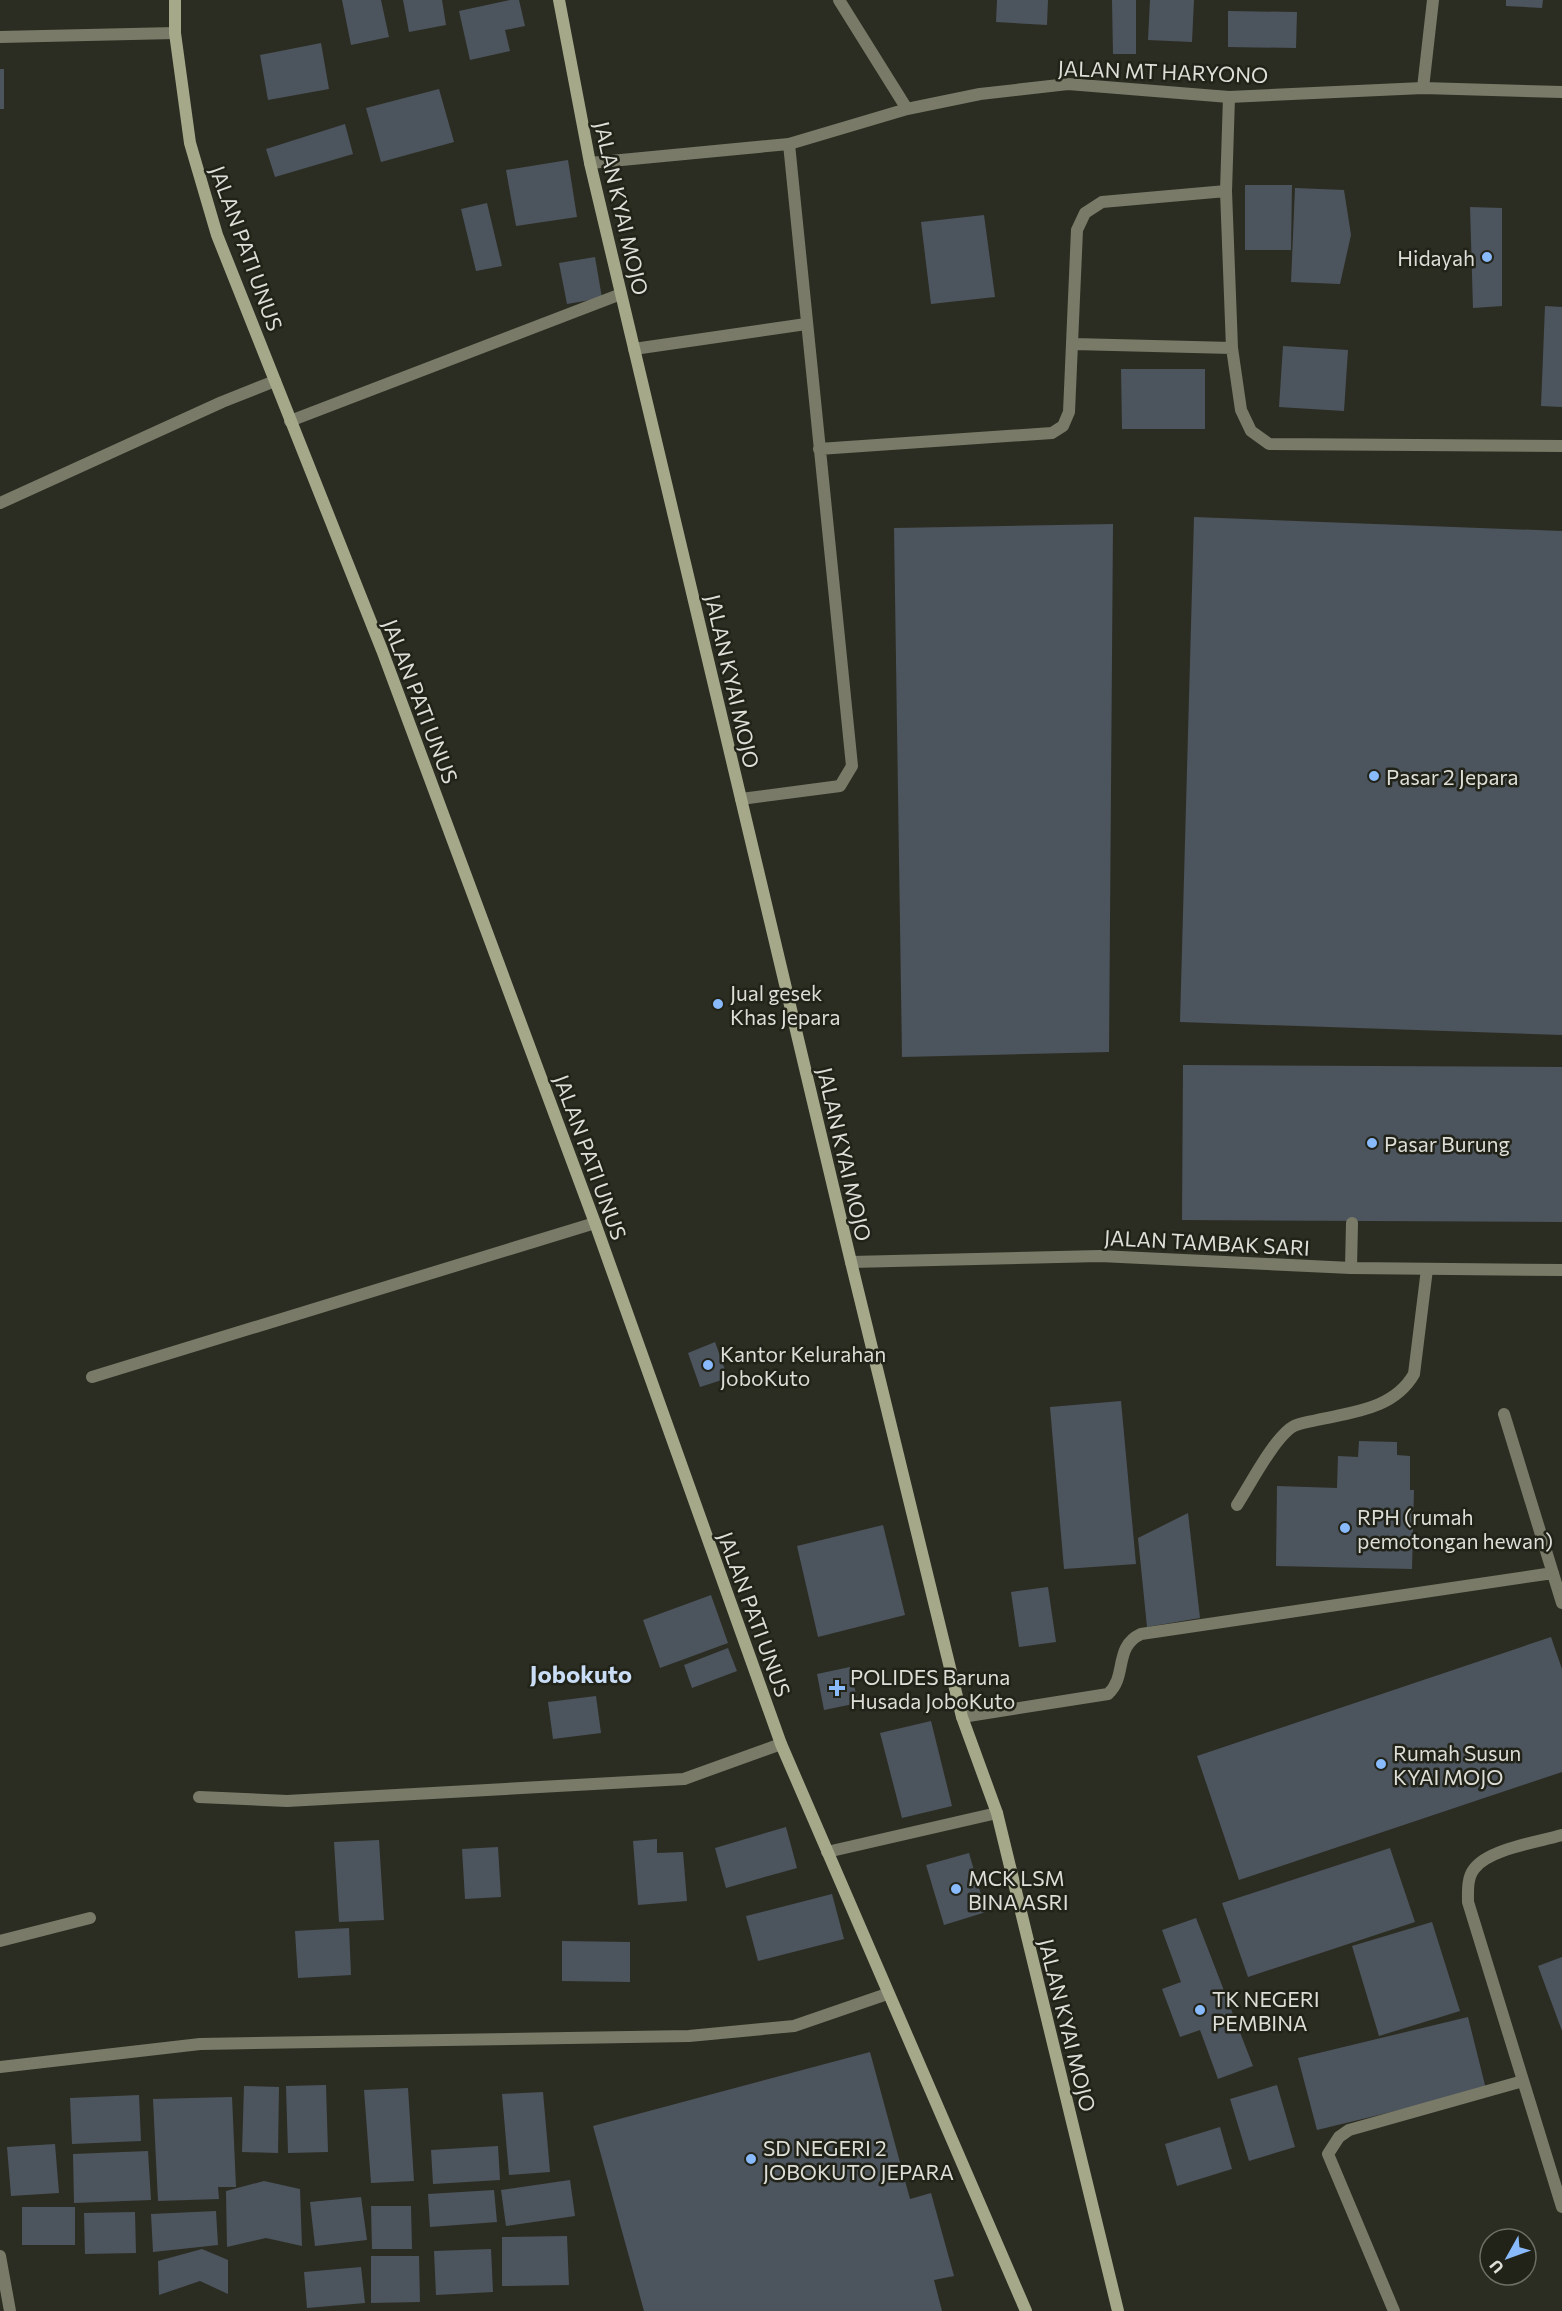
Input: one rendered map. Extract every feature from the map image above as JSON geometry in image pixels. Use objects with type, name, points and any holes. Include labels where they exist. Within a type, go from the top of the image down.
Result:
[{"type":"street","name":"JALAN PATI UNUS","points":[[175,0],[175,33],[190,143],[217,235],[382,650],[595,1223],[781,1744],[887,1994],[1026,2311]]},
{"type":"street","name":"JALAN KYAI MOJO","points":[[558,0],[590,163],[851,1262],[962,1717],[997,1813],[1118,2311]]},
{"type":"street","points":[[839,0],[907,109]]},
{"type":"street","points":[[1423,88],[1433,0]]},
{"type":"street","points":[[0,37],[175,33]]},
{"type":"street","name":"JALAN MT HARYONO","points":[[590,163],[789,144],[907,109],[980,94],[1068,84],[1229,97],[1423,88],[1562,92]]},
{"type":"street","points":[[1229,97],[1226,191],[1232,348],[1241,410],[1251,430],[1269,444],[1562,446]]},
{"type":"street","points":[[741,799],[840,786],[852,766],[789,144]]},
{"type":"street","points":[[819,449],[1052,433],[1063,426],[1069,412],[1074,344],[1077,230],[1085,213],[1102,202],[1226,191]]},
{"type":"street","points":[[290,422],[621,294]]},
{"type":"street","points":[[634,349],[806,324]]},
{"type":"street","points":[[1074,344],[1232,348]]},
{"type":"street","points":[[0,503],[222,402],[275,381]]},
{"type":"street","points":[[92,1377],[595,1223]]},
{"type":"street","points":[[1351,1268],[1352,1223]]},
{"type":"street","name":"JALAN TAMBAK SARI","points":[[851,1262],[1100,1256],[1351,1268],[1562,1270]]},
{"type":"street","points":[[1237,1505],[1281,1436],[1295,1425],[1371,1408],[1392,1399],[1406,1387],[1414,1374],[1427,1269]]},
{"type":"street","points":[[1504,1414],[1562,1603]]},
{"type":"street","points":[[962,1717],[1108,1694],[1117,1680],[1126,1645],[1141,1634],[1553,1573]]},
{"type":"street","points":[[199,1797],[287,1801],[684,1779],[781,1744]]},
{"type":"street","points":[[827,1852],[997,1813]]},
{"type":"street","points":[[1562,1835],[1495,1854],[1482,1860],[1473,1870],[1468,1884],[1468,1902],[1476,1934],[1562,2207]]},
{"type":"street","points":[[0,1941],[90,1917]]},
{"type":"street","points":[[0,2067],[200,2044],[689,2036],[794,2026],[887,1994]]},
{"type":"street","points":[[1394,2311],[1329,2154],[1333,2145],[1349,2130],[1523,2081]]},
{"type":"street","points":[[0,2256],[10,2311]]},
{"type":"building","points":[[342,0],[381,0],[389,37],[351,45]]},
{"type":"building","points":[[403,0],[442,0],[446,25],[409,32]]},
{"type":"building","points":[[519,0],[525,26],[505,30],[510,51],[470,60],[459,11]]},
{"type":"building","points":[[997,0],[1048,0],[1047,25],[996,22]]},
{"type":"building","points":[[1112,0],[1136,0],[1136,54],[1113,54]]},
{"type":"building","points":[[1150,0],[1194,0],[1192,42],[1148,40]]},
{"type":"building","points":[[1506,0],[1543,0],[1542,8],[1506,6]]},
{"type":"building","points":[[1228,11],[1297,12],[1296,48],[1228,47]]},
{"type":"building","points":[[321,43],[329,89],[268,100],[260,55]]},
{"type":"building","points":[[0,69],[4,69],[4,109],[0,109]]},
{"type":"building","points":[[439,89],[454,142],[381,162],[366,108]]},
{"type":"building","points":[[345,124],[353,154],[275,177],[266,149]]},
{"type":"building","points":[[568,160],[577,217],[516,226],[506,170]]},
{"type":"building","points":[[1245,185],[1292,185],[1291,250],[1245,250]]},
{"type":"building","points":[[1295,188],[1344,190],[1351,235],[1340,284],[1291,282]]},
{"type":"building","points":[[487,203],[502,266],[476,271],[461,209]]},
{"type":"building","name":"Hidayah","points":[[1470,207],[1502,208],[1502,306],[1473,308]]},
{"type":"building","points":[[984,215],[995,297],[931,304],[921,222]]},
{"type":"building","points":[[595,257],[602,298],[567,304],[559,263]]},
{"type":"building","points":[[1545,306],[1562,307],[1562,407],[1541,406]]},
{"type":"building","points":[[1283,346],[1348,350],[1344,411],[1279,407]]},
{"type":"building","points":[[1121,369],[1205,369],[1205,429],[1122,429]]},
{"type":"building","name":"Pasar 2 Jepara","points":[[1194,517],[1562,531],[1562,1035],[1180,1022]]},
{"type":"building","points":[[1113,524],[1109,1052],[902,1057],[894,528]]},
{"type":"building","name":"Pasar Burung","points":[[1183,1065],[1562,1067],[1562,1222],[1182,1220]]},
{"type":"building","name":"Kantor Kelurahan JoboKuto","points":[[715,1342],[728,1378],[700,1387],[688,1353]]},
{"type":"building","points":[[1121,1401],[1136,1564],[1064,1569],[1050,1407]]},
{"type":"building","name":"RPH (rumah pemotongan hewan)","points":[[1359,1441],[1397,1442],[1397,1455],[1410,1456],[1410,1490],[1414,1490],[1412,1569],[1276,1566],[1277,1486],[1337,1488],[1338,1456],[1358,1457]]},
{"type":"building","points":[[1188,1513],[1200,1618],[1147,1627],[1138,1538]]},
{"type":"building","points":[[883,1525],[905,1615],[818,1637],[797,1546]]},
{"type":"building","points":[[1048,1587],[1056,1642],[1019,1647],[1011,1592]]},
{"type":"building","points":[[711,1595],[728,1643],[660,1668],[643,1620]]},
{"type":"building","name":"Rumah Susun KYAI MOJO","points":[[1551,1637],[1562,1669],[1562,1772],[1239,1880],[1197,1756]]},
{"type":"building","points":[[728,1648],[737,1671],[692,1688],[684,1665]]},
{"type":"building","name":"POLIDES Baruna Husada JoboKuto","points":[[850,1667],[858,1703],[824,1710],[817,1674]]},
{"type":"building","points":[[596,1696],[601,1733],[553,1739],[548,1702]]},
{"type":"building","points":[[931,1721],[952,1806],[902,1818],[880,1733]]},
{"type":"building","points":[[786,1827],[797,1868],[726,1888],[715,1848]]},
{"type":"building","points":[[657,1839],[657,1853],[683,1852],[687,1901],[638,1905],[633,1841]]},
{"type":"building","points":[[379,1840],[384,1920],[339,1922],[334,1842]]},
{"type":"building","points":[[498,1847],[501,1897],[465,1899],[462,1849]]},
{"type":"building","points":[[1390,1848],[1415,1922],[1248,1977],[1222,1903]]},
{"type":"building","name":"MCK LSM BINA ASRI","points":[[969,1853],[986,1912],[944,1925],[926,1865]]},
{"type":"building","points":[[832,1894],[844,1939],[758,1961],[746,1916]]},
{"type":"building","name":"TK NEGERI PEMBINA","points":[[1196,1918],[1253,2066],[1218,2079],[1200,2030],[1180,2037],[1162,1989],[1181,1982],[1162,1930]]},
{"type":"building","points":[[1432,1922],[1460,2011],[1379,2036],[1352,1946]]},
{"type":"building","points":[[349,1928],[351,1975],[298,1978],[295,1931]]},
{"type":"building","points":[[562,1941],[630,1942],[630,1982],[562,1981]]},
{"type":"building","points":[[1562,1957],[1562,2031],[1538,1966]]},
{"type":"building","points":[[1468,2017],[1486,2089],[1317,2130],[1298,2058]]},
{"type":"building","name":"SD NEGERI 2 JOBOKUTO JEPARA","points":[[870,2052],[910,2199],[931,2193],[954,2276],[934,2280],[942,2311],[644,2311],[593,2126]]},
{"type":"building","points":[[326,2085],[328,2152],[288,2153],[286,2086]]},
{"type":"building","points":[[1277,2085],[1295,2147],[1249,2161],[1230,2099]]},
{"type":"building","points":[[244,2086],[279,2087],[278,2153],[242,2152]]},
{"type":"building","points":[[408,2088],[414,2181],[371,2183],[364,2090]]},
{"type":"building","points":[[543,2092],[550,2172],[509,2175],[502,2094]]},
{"type":"building","points":[[139,2095],[141,2141],[72,2144],[70,2098]]},
{"type":"building","points":[[232,2097],[236,2187],[218,2187],[219,2199],[158,2201],[153,2099]]},
{"type":"building","points":[[1220,2127],[1232,2169],[1177,2186],[1165,2144]]},
{"type":"building","points":[[55,2144],[59,2193],[11,2196],[7,2147]]},
{"type":"building","points":[[498,2146],[500,2180],[433,2184],[431,2150]]},
{"type":"building","points":[[148,2151],[151,2200],[74,2203],[73,2154]]},
{"type":"building","points":[[570,2180],[575,2216],[506,2226],[501,2190]]},
{"type":"building","points":[[264,2181],[300,2189],[302,2246],[266,2238],[227,2247],[226,2191]]},
{"type":"building","points":[[494,2190],[497,2222],[430,2227],[428,2194]]},
{"type":"building","points":[[361,2197],[367,2240],[315,2246],[310,2202]]},
{"type":"building","points":[[371,2206],[411,2206],[412,2249],[372,2249]]},
{"type":"building","points":[[22,2207],[75,2207],[75,2245],[22,2245]]},
{"type":"building","points":[[216,2211],[218,2245],[153,2252],[151,2214]]},
{"type":"building","points":[[135,2212],[136,2253],[85,2254],[84,2213]]},
{"type":"building","points":[[567,2236],[569,2285],[502,2286],[502,2237]]},
{"type":"building","points":[[202,2249],[228,2260],[228,2294],[200,2281],[159,2295],[158,2261]]},
{"type":"building","points":[[491,2249],[493,2292],[436,2295],[434,2251]]},
{"type":"building","points":[[371,2256],[419,2256],[420,2302],[371,2303]]},
{"type":"building","points":[[361,2267],[365,2303],[307,2308],[304,2272]]},
{"type":"place","name":"Hidayah","points":[[1487,257]]},
{"type":"place","name":"Pasar 2 Jepara","points":[[1374,776]]},
{"type":"place","name":"Jual gesek Khas Jepara","points":[[718,1004]]},
{"type":"place","name":"Pasar Burung","points":[[1372,1143]]},
{"type":"place","name":"Kantor Kelurahan JoboKuto","points":[[708,1365]]},
{"type":"place","name":"RPH (rumah pemotongan hewan)","points":[[1345,1528]]},
{"type":"place","name":"POLIDES Baruna Husada JoboKuto","points":[[837,1688]]},
{"type":"place","name":"Rumah Susun KYAI MOJO","points":[[1381,1764]]},
{"type":"place","name":"MCK LSM BINA ASRI","points":[[956,1889]]},
{"type":"place","name":"TK NEGERI PEMBINA","points":[[1200,2010]]},
{"type":"place","name":"SD NEGERI 2 JOBOKUTO JEPARA","points":[[751,2159]]},
{"type":"district","name":"Jobokuto","points":[[581,1673]]}]
